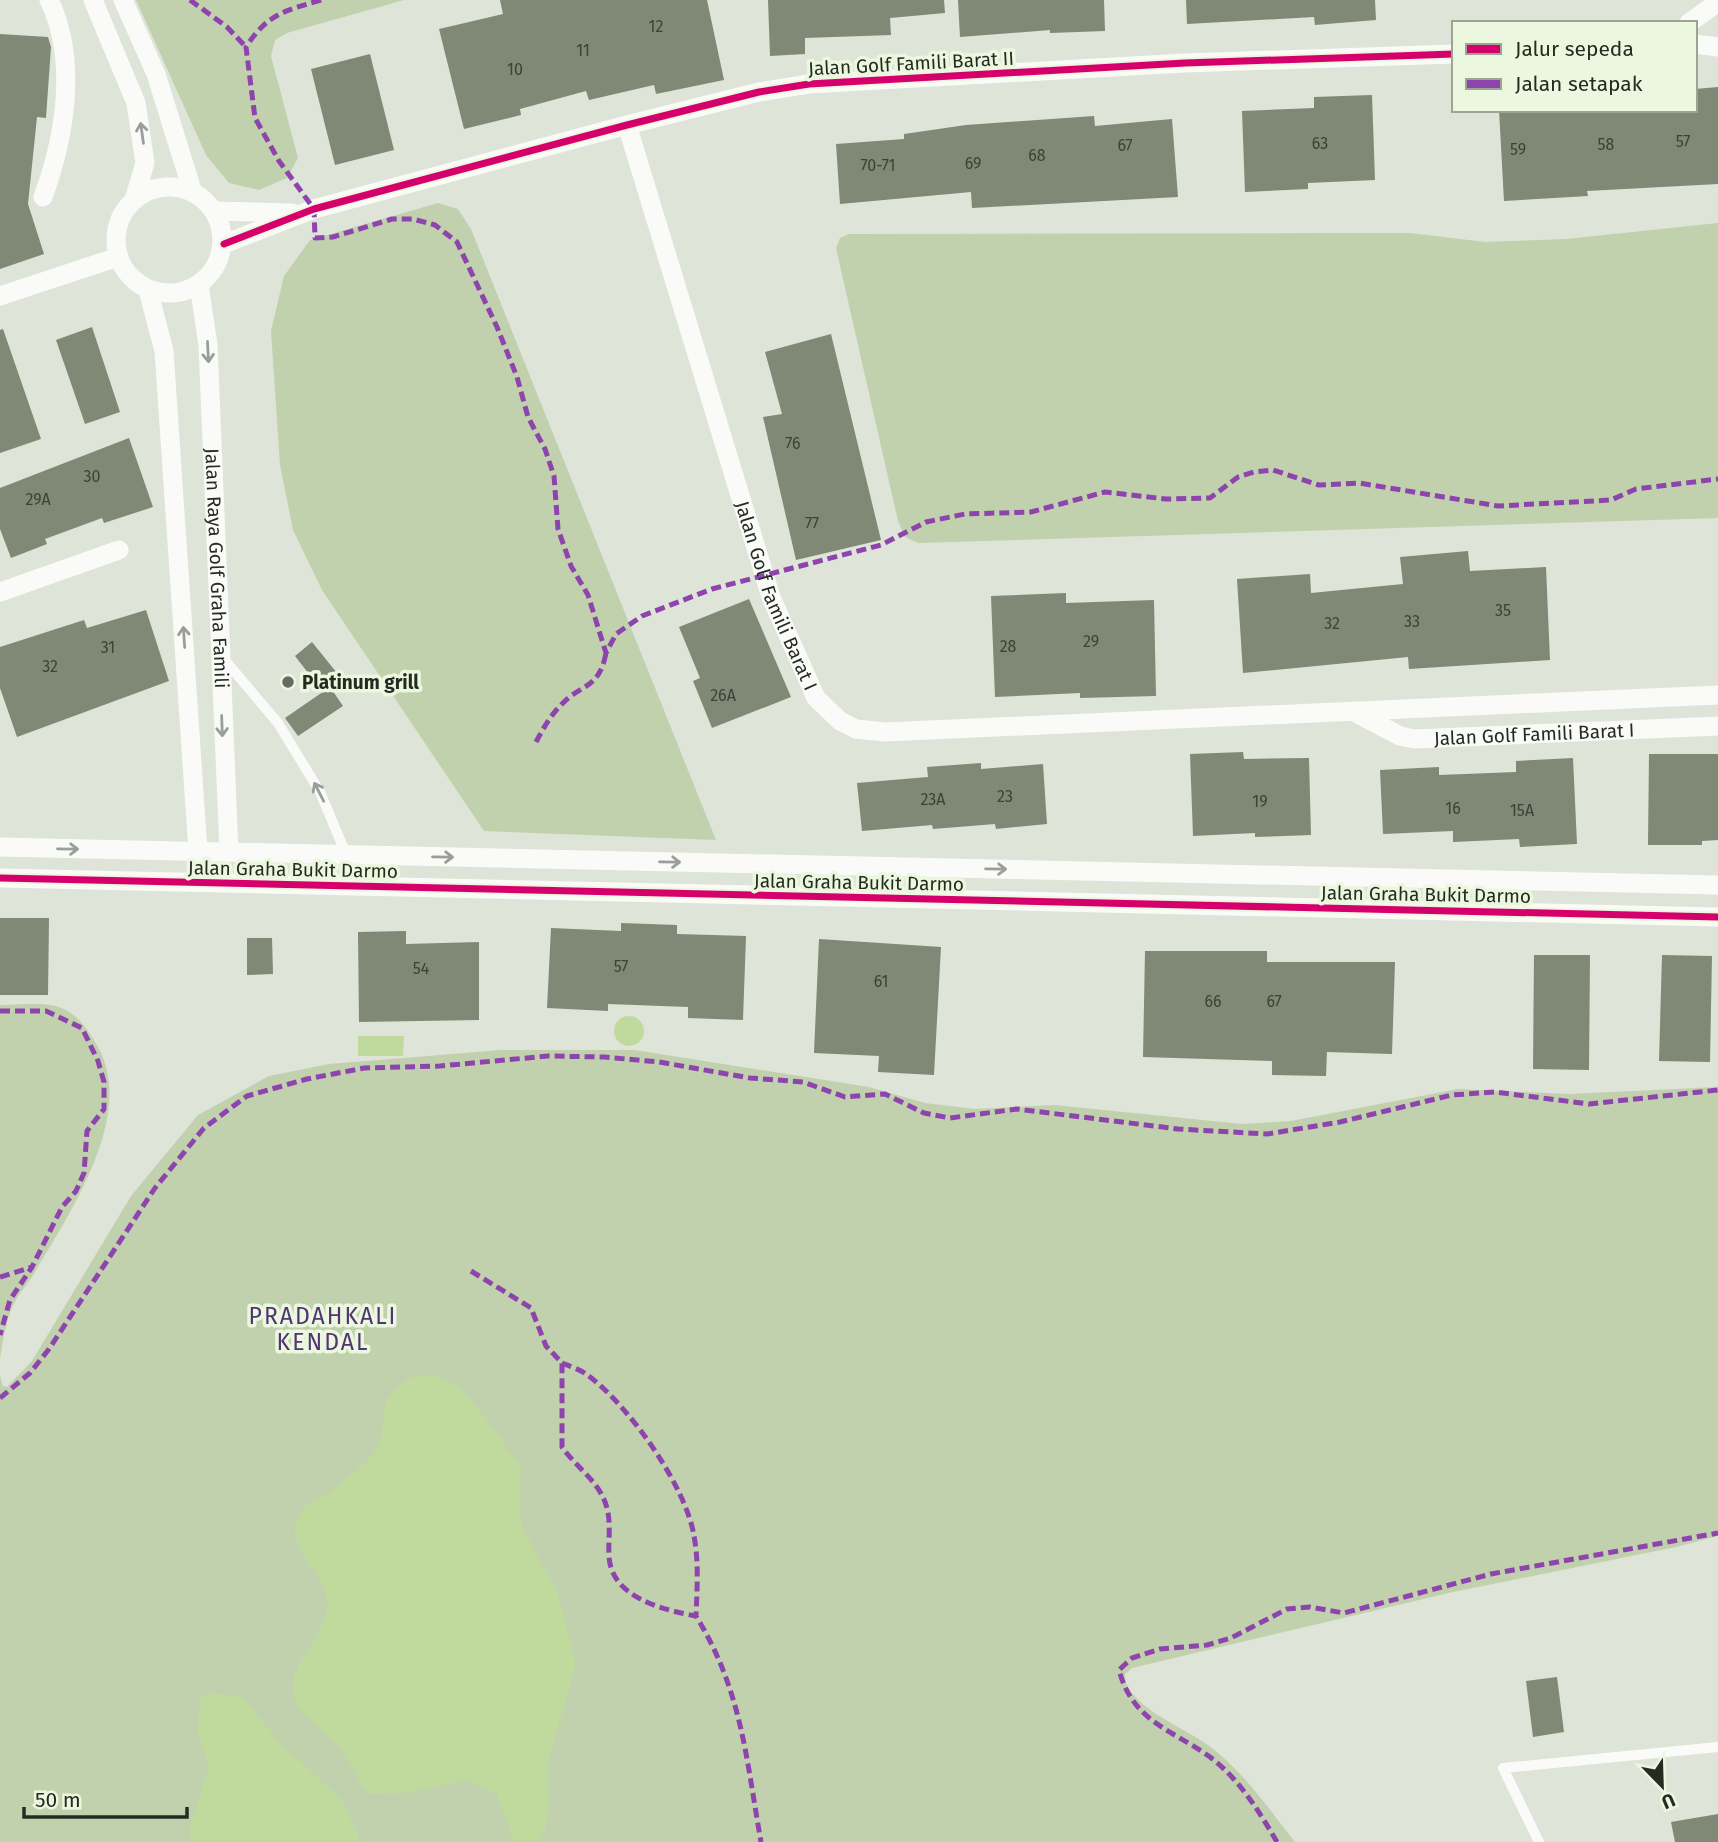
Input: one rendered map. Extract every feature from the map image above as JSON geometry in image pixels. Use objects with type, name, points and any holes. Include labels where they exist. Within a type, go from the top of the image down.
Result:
[{"type":"street","points":[[43,197],[54,167],[63,118],[65,75],[61,36],[49,0]]},
{"type":"street","points":[[93,0],[129,82],[141,128],[145,163],[134,200],[117,226],[118,257],[135,282],[148,290],[173,294],[199,285],[211,273],[224,244],[221,224],[214,211],[194,193],[156,74],[123,0]]},
{"type":"street","points":[[1692,21],[1718,2]]},
{"type":"street","points":[[1697,44],[1718,47]]},
{"type":"street","name":"Jalan Golf Famili Barat II","points":[[224,244],[300,214],[627,125],[759,92],[809,84],[1185,63],[1452,54]]},
{"type":"street","name":"Jalan Golf Famili Barat I","points":[[627,125],[763,575],[816,698],[839,721],[856,729],[885,732],[1718,695]]},
{"type":"street","points":[[134,200],[163,187],[194,193]]},
{"type":"street","name":"Jalan Golf Famili Barat II","points":[[214,211],[300,214]]},
{"type":"street","points":[[0,296],[118,257]]},
{"type":"street","name":"Jalan Raya Golf Graha Famili","points":[[199,285],[208,345],[229,852]]},
{"type":"street","name":"Jalan Raya Golf Graha Famili","points":[[148,290],[164,351],[198,851]]},
{"type":"street","points":[[0,592],[118,550]]},
{"type":"street","name":"Jalan Golf Famili Barat I","points":[[1355,713],[1400,736],[1414,739],[1718,726]]},
{"type":"street","name":"Jalan Graha Bukit Darmo","points":[[0,847],[1718,885]]},
{"type":"street","name":"Jalan Graha Bukit Darmo","points":[[0,878],[1718,917]]},
{"type":"lane","points":[[220,655],[278,723],[320,792],[346,855]]},
{"type":"lane","points":[[1539,1842],[1503,1768],[1718,1747]]},
{"type":"shaded area","points":[[136,0],[404,0],[287,33],[275,40],[271,56],[298,158],[287,178],[259,190],[229,183],[206,155]]},
{"type":"shaded area","points":[[438,203],[458,209],[471,229],[716,840],[484,831],[322,590],[293,530],[280,465],[271,331],[284,276],[310,240]]},
{"type":"shaded area","points":[[1718,223],[1718,518],[918,543],[905,537],[898,521],[836,248],[840,238],[849,234],[1410,233],[1485,242],[1566,239]]},
{"type":"shaded area","points":[[33,1004],[58,1007],[78,1019],[98,1047],[108,1074],[109,1103],[104,1133],[94,1163],[65,1222],[14,1303],[0,1359],[0,1005]]},
{"type":"shaded area","points":[[629,1016],[640,1020],[644,1031],[640,1042],[629,1046],[618,1042],[614,1031],[618,1020]]},
{"type":"shaded area","points":[[358,1036],[404,1036],[403,1056],[358,1056]]},
{"type":"shaded area","points":[[501,1050],[635,1050],[869,1087],[925,1103],[975,1109],[1054,1105],[1242,1124],[1291,1121],[1458,1089],[1569,1094],[1718,1087],[1718,1536],[1453,1592],[1132,1668],[1125,1674],[1127,1685],[1134,1696],[1158,1715],[1208,1745],[1233,1766],[1295,1842],[0,1842],[0,1376],[3,1386],[7,1387],[32,1361],[131,1196],[198,1115],[269,1076],[329,1064]]},
{"type":"shaded area","points":[[414,1376],[439,1377],[456,1386],[486,1419],[521,1467],[519,1508],[523,1529],[558,1594],[576,1664],[547,1765],[549,1803],[545,1829],[538,1842],[515,1842],[497,1794],[467,1780],[405,1793],[369,1794],[342,1751],[302,1712],[295,1700],[293,1686],[296,1673],[323,1624],[327,1611],[324,1587],[298,1544],[296,1522],[305,1507],[359,1469],[371,1457],[381,1440],[384,1412],[390,1396]]},
{"type":"shaded area","points":[[210,1693],[242,1697],[281,1744],[341,1799],[361,1842],[191,1842],[190,1829],[209,1767],[198,1730],[200,1699]]},
{"type":"building","points":[[500,0],[707,0],[724,80],[656,94],[654,85],[589,100],[586,91],[520,109],[521,115],[464,129],[439,29],[503,14]]},
{"type":"building","points":[[768,0],[944,0],[945,13],[890,18],[891,35],[805,38],[805,54],[770,56]]},
{"type":"building","points":[[958,0],[1104,0],[1105,31],[1050,33],[1050,30],[960,37]]},
{"type":"building","points":[[1186,0],[1375,0],[1376,20],[1315,25],[1314,17],[1187,24]]},
{"type":"building","points":[[0,34],[48,37],[51,47],[46,118],[37,117],[28,204],[44,254],[0,269]]},
{"type":"building","points":[[370,54],[394,150],[335,165],[311,69]]},
{"type":"building","points":[[1718,87],[1718,184],[1587,191],[1588,196],[1504,201],[1499,112],[1697,112],[1697,89]]},
{"type":"building","points":[[1372,95],[1375,180],[1308,183],[1308,189],[1245,192],[1242,111],[1314,108],[1314,97]]},
{"type":"building","points":[[1094,116],[1095,126],[1172,119],[1178,197],[972,208],[971,192],[840,204],[836,144],[904,139],[904,134],[966,125]]},
{"type":"building","points":[[92,327],[120,412],[85,424],[56,340]]},
{"type":"building","points":[[3,329],[41,439],[0,453],[0,330]]},
{"type":"building","points":[[831,334],[881,540],[796,560],[763,417],[782,414],[765,352]]},
{"type":"building","points":[[129,438],[153,507],[104,523],[102,518],[45,539],[47,544],[11,558],[0,529],[0,488]]},
{"type":"building","points":[[1468,551],[1470,571],[1546,567],[1550,660],[1409,669],[1408,657],[1243,673],[1237,579],[1310,574],[1311,593],[1403,584],[1400,557]]},
{"type":"building","points":[[1066,593],[1066,603],[1154,600],[1156,696],[1080,698],[1080,693],[995,697],[991,596]]},
{"type":"building","points":[[749,599],[791,697],[712,728],[693,681],[700,678],[679,627]]},
{"type":"building","points":[[146,610],[169,681],[17,737],[0,688],[0,647],[84,620],[87,628]]},
{"type":"building","points":[[312,642],[337,673],[319,687],[295,656]]},
{"type":"building","points":[[330,687],[343,706],[298,736],[285,718]]},
{"type":"building","points":[[1243,752],[1244,759],[1309,758],[1311,835],[1255,837],[1255,833],[1193,836],[1190,754]]},
{"type":"building","points":[[1649,754],[1718,754],[1718,840],[1702,841],[1702,845],[1648,845]]},
{"type":"building","points":[[1573,758],[1577,844],[1520,847],[1519,839],[1453,842],[1453,831],[1383,834],[1380,770],[1439,767],[1439,775],[1516,772],[1516,761]]},
{"type":"building","points":[[981,763],[981,769],[1043,764],[1047,824],[996,829],[995,824],[933,829],[932,825],[862,831],[857,783],[928,777],[927,767]]},
{"type":"building","points":[[0,918],[49,918],[48,995],[0,995]]},
{"type":"building","points":[[621,923],[677,925],[677,934],[746,936],[743,1020],[688,1018],[688,1007],[608,1004],[608,1011],[547,1008],[551,928],[621,931]]},
{"type":"building","points":[[406,931],[406,944],[479,942],[479,1020],[359,1022],[358,932]]},
{"type":"building","points":[[247,938],[272,938],[273,974],[247,975]]},
{"type":"building","points":[[819,939],[941,947],[934,1075],[878,1072],[879,1056],[814,1053]]},
{"type":"building","points":[[1145,951],[1267,951],[1267,962],[1395,962],[1392,1054],[1327,1052],[1326,1076],[1272,1075],[1272,1061],[1143,1057]]},
{"type":"building","points":[[1534,955],[1590,955],[1589,1070],[1533,1069]]},
{"type":"building","points":[[1662,955],[1712,956],[1710,1062],[1659,1061]]},
{"type":"building","points":[[1557,1677],[1564,1732],[1533,1737],[1526,1681]]},
{"type":"building","points":[[1718,1814],[1718,1842],[1675,1842],[1671,1822]]},
{"type":"marked path","points":[[190,0],[227,27],[246,47]]},
{"type":"marked path","points":[[321,0],[287,11],[270,20],[246,47],[255,118],[279,161],[314,209],[315,238],[333,237],[392,219],[413,219],[435,225],[457,242],[497,327],[517,377],[528,417],[545,449],[554,476],[558,529],[571,566],[588,595],[606,653],[616,634],[642,616],[712,589],[881,545],[926,522],[965,514],[1031,512],[1105,492],[1166,499],[1210,498],[1238,477],[1273,470],[1319,485],[1359,483],[1498,506],[1611,500],[1636,489],[1718,479]]},
{"type":"marked path","points":[[536,742],[557,709],[599,674],[606,653]]},
{"type":"marked path","points":[[0,1011],[46,1011],[82,1028],[98,1061],[104,1082],[104,1109],[87,1131],[84,1173],[76,1191],[62,1207],[32,1267],[10,1300],[0,1335]]},
{"type":"marked path","points":[[0,1398],[30,1373],[49,1349],[155,1188],[204,1128],[247,1096],[307,1079],[364,1068],[440,1066],[548,1056],[604,1057],[659,1062],[750,1078],[803,1082],[845,1097],[885,1094],[924,1113],[950,1118],[1017,1109],[1178,1129],[1267,1134],[1340,1122],[1452,1095],[1495,1092],[1589,1104],[1718,1090]]},
{"type":"marked path","points":[[0,1277],[32,1267]]},
{"type":"marked path","points":[[471,1271],[531,1308],[546,1346],[562,1363],[562,1447],[597,1487],[605,1502],[609,1522],[609,1556],[612,1570],[619,1582],[641,1600],[696,1616],[711,1644],[733,1698],[746,1753],[761,1842]]},
{"type":"marked path","points":[[562,1363],[586,1374],[619,1405],[653,1448],[680,1494],[689,1516],[696,1546],[696,1616]]},
{"type":"marked path","points":[[1277,1842],[1248,1796],[1230,1775],[1210,1757],[1155,1722],[1134,1702],[1125,1688],[1119,1670],[1132,1658],[1160,1649],[1207,1645],[1231,1638],[1287,1609],[1310,1607],[1344,1613],[1491,1574],[1718,1533]]},
{"type":"cycle path","points":[[224,244],[314,209],[627,125],[759,92],[809,84],[1185,63],[1452,54]]},
{"type":"cycle path","points":[[0,878],[1718,917]]},
{"type":"place","name":"Platinum grill","points":[[288,682]]},
{"type":"district","name":"PRADAHKALI KENDAL","points":[[323,1329]]}]
